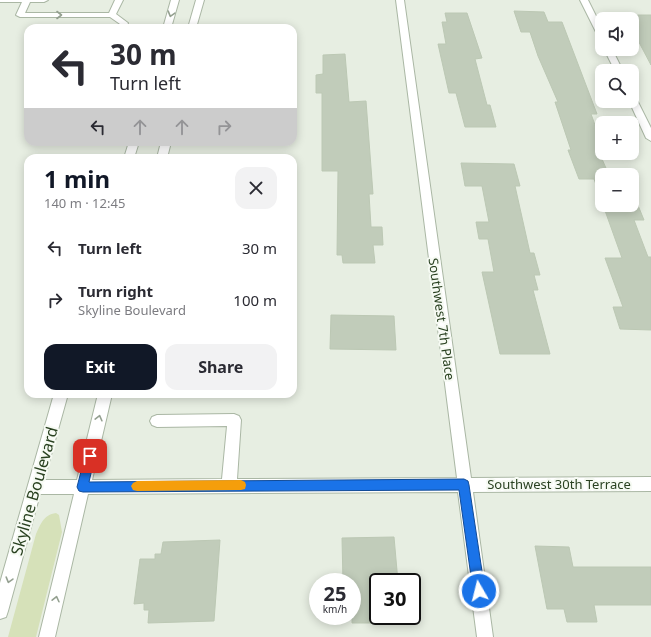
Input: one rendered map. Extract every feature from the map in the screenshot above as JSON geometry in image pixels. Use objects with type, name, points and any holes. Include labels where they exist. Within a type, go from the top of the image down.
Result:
[{"type":"street","points":[[0,0],[44,0]]},
{"type":"street","points":[[27,0],[20,15],[112,15],[124,24]]},
{"type":"street","points":[[112,15],[119,0]]},
{"type":"street","points":[[168,24],[175,0]]},
{"type":"street","points":[[193,24],[200,0]]},
{"type":"street","name":"Southwest 7th Place","points":[[400,0],[485,637]]},
{"type":"street","points":[[584,0],[595,22]]},
{"type":"street","points":[[637,108],[651,138]]},
{"type":"street","name":"Skyline Boulevard","points":[[0,611],[60,398]]},
{"type":"street","points":[[47,637],[104,398]]},
{"type":"street","points":[[157,421],[234,420],[229,485]]},
{"type":"street","name":"Southwest 30th Terrace","points":[[35,487],[651,484]]},
{"type":"green space","points":[[56,513],[59,515],[62,532],[36,637],[8,637],[36,534],[45,518]]},
{"type":"building","points":[[514,11],[544,12],[548,22],[562,22],[597,114],[591,114],[595,125],[595,160],[602,160],[606,168],[595,168],[595,182],[594,179],[579,179],[568,150],[571,150],[555,102],[558,102],[538,56],[530,32],[521,32]]},
{"type":"building","points":[[445,13],[467,13],[482,58],[475,59],[487,105],[490,105],[496,127],[465,127],[456,93],[449,93],[438,44],[446,44],[442,22],[447,22]]},
{"type":"building","points":[[639,15],[651,15],[651,65],[639,42]]},
{"type":"building","points":[[345,54],[349,102],[366,101],[373,194],[369,194],[371,227],[382,227],[383,245],[373,245],[375,263],[343,263],[342,255],[337,255],[338,171],[322,171],[322,93],[316,93],[316,75],[323,74],[323,55]]},
{"type":"building","points":[[461,163],[514,164],[520,186],[515,186],[530,253],[534,253],[540,275],[534,275],[538,290],[533,290],[550,354],[500,354],[482,272],[494,272],[488,239],[479,239],[476,222],[489,222],[482,186],[465,186]]},
{"type":"building","points":[[639,208],[644,220],[634,220],[648,257],[651,257],[651,330],[620,329],[613,307],[623,307],[605,258],[622,258],[606,212],[639,212]]},
{"type":"building","points":[[331,315],[394,316],[396,350],[330,349]]},
{"type":"building","points":[[394,537],[397,573],[369,573],[369,623],[361,623],[361,573],[343,573],[342,538]]},
{"type":"building","points":[[220,540],[214,621],[148,623],[149,610],[144,610],[144,603],[134,604],[140,559],[155,559],[155,554],[161,554],[163,542]]},
{"type":"building","points":[[535,546],[569,547],[573,567],[651,567],[651,605],[594,605],[597,622],[567,622],[564,609],[547,609]]},
{"type":"slow traffic","points":[[137,486],[241,485]]},
{"type":"route","points":[[90,456],[83,487],[190,485],[464,485],[479,591]]}]
